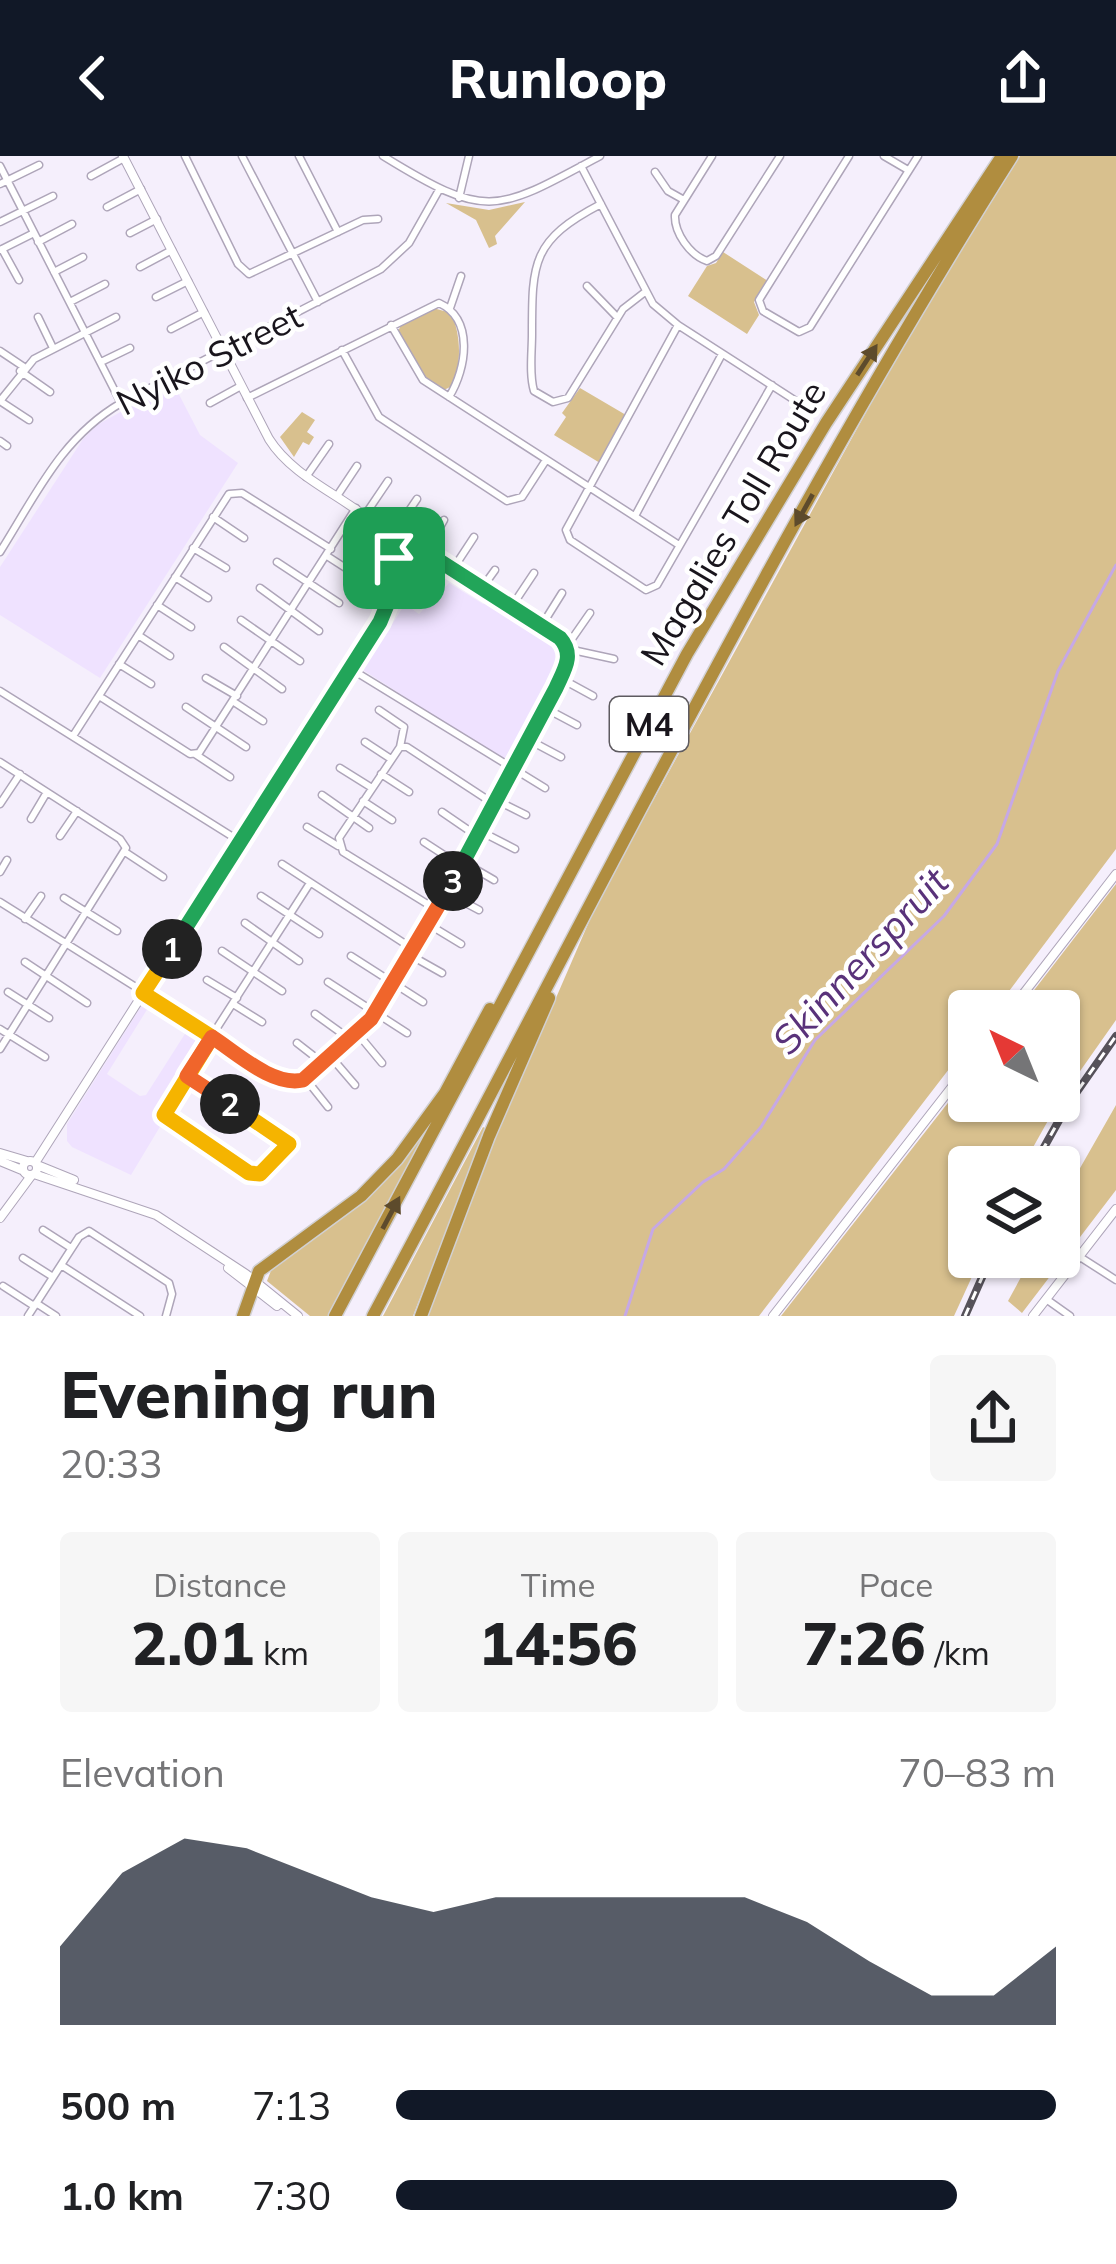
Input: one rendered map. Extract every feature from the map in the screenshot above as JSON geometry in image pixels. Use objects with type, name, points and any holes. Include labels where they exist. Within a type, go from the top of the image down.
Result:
[{"type":"highway","name":"Magalies Toll Route","points":[[335,1316],[599,814],[770,512],[1002,156]]},
{"type":"highway","name":"Magalies Toll Route","points":[[373,1316],[623,840],[844,439],[1012,156]]},
{"type":"highway","points":[[243,1316],[252,1283],[268,1263],[361,1196],[424,1123],[599,814]]},
{"type":"highway","points":[[421,1316],[489,1136],[623,840]]},
{"type":"street","points":[[185,156],[242,268],[255,274],[363,220],[378,219]]},
{"type":"street","points":[[242,156],[318,302]]},
{"type":"street","points":[[299,156],[338,232]]},
{"type":"street","points":[[383,156],[439,190],[488,203],[516,198],[600,156]]},
{"type":"street","points":[[459,198],[470,156]]},
{"type":"street","points":[[712,156],[675,215],[678,231],[700,259],[712,260],[781,156]]},
{"type":"street","points":[[849,156],[758,303],[794,331],[807,330],[918,156]]},
{"type":"street","points":[[884,156],[908,170]]},
{"type":"street","points":[[3,1213],[351,669],[389,605],[394,558],[386,535],[361,512],[278,453],[124,157],[91,176]]},
{"type":"street","points":[[4,182],[39,165]]},
{"type":"street","points":[[0,166],[4,182],[121,403]]},
{"type":"street","points":[[581,166],[645,292],[678,326],[800,403]]},
{"type":"street","points":[[655,172],[668,191],[684,200]]},
{"type":"street","points":[[107,207],[141,189]]},
{"type":"street","name":"Nyiko Street","points":[[0,552],[68,444],[94,419],[392,262],[409,243],[439,190]]},
{"type":"street","points":[[0,222],[53,196]]},
{"type":"street","points":[[601,204],[568,222],[536,260],[534,391],[553,402],[568,398],[617,317],[630,300],[645,292]]},
{"type":"street","points":[[130,233],[157,219]]},
{"type":"street","points":[[19,280],[1,250],[72,224]]},
{"type":"street","points":[[140,267],[172,250]]},
{"type":"street","points":[[54,272],[83,256]]},
{"type":"street","points":[[450,308],[461,276]]},
{"type":"street","points":[[156,297],[188,280]]},
{"type":"street","points":[[70,302],[105,284]]},
{"type":"street","points":[[587,286],[617,317]]},
{"type":"street","points":[[247,398],[434,303],[450,308],[462,325],[462,367],[449,397]]},
{"type":"street","points":[[171,329],[203,312]]},
{"type":"street","points":[[38,316],[53,348]]},
{"type":"street","points":[[29,420],[1,397],[22,369],[116,317]]},
{"type":"street","points":[[391,325],[420,377],[679,545]]},
{"type":"street","points":[[678,326],[566,536],[646,590],[657,585],[772,386]]},
{"type":"street","points":[[100,362],[130,348]]},
{"type":"street","points":[[342,350],[379,417],[507,501],[522,497],[546,460]]},
{"type":"street","points":[[0,351],[50,392]]},
{"type":"street","points":[[635,516],[722,354]]},
{"type":"street","points":[[210,404],[242,386]]},
{"type":"street","points":[[306,477],[329,444]]},
{"type":"street","points":[[337,496],[357,466]]},
{"type":"street","points":[[195,754],[204,749],[329,553],[388,481]]},
{"type":"street","points":[[73,736],[226,496],[242,494],[355,574]]},
{"type":"street","points":[[386,535],[398,527],[417,499]]},
{"type":"street","points":[[213,517],[244,538]]},
{"type":"street","points":[[422,557],[444,520]]},
{"type":"street","points":[[0,531],[10,537]]},
{"type":"street","points":[[453,569],[474,537]]},
{"type":"street","points":[[194,548],[226,568]]},
{"type":"street","points":[[394,558],[422,557],[453,569],[568,648],[614,659]]},
{"type":"street","points":[[277,562],[339,603]]},
{"type":"street","points":[[482,588],[495,570]]},
{"type":"street","points":[[512,606],[534,573]]},
{"type":"street","points":[[175,577],[208,598]]},
{"type":"street","points":[[260,588],[319,631]]},
{"type":"street","points":[[542,626],[562,593]]},
{"type":"street","points":[[157,605],[190,627]]},
{"type":"street","points":[[0,902],[278,1078],[290,1082],[305,1078],[355,1037],[393,983],[529,740],[560,679],[568,648],[590,614]]},
{"type":"street","points":[[241,620],[300,661]]},
{"type":"street","points":[[138,635],[170,656]]},
{"type":"street","points":[[224,647],[282,689]]},
{"type":"street","points":[[119,664],[151,684]]},
{"type":"street","points":[[351,669],[545,788]]},
{"type":"street","points":[[206,678],[263,721]]},
{"type":"street","points":[[560,679],[593,695]]},
{"type":"street","points":[[0,691],[241,842]]},
{"type":"street","points":[[99,696],[230,778]]},
{"type":"street","points":[[186,706],[245,747]]},
{"type":"street","points":[[545,708],[577,725]]},
{"type":"street","points":[[338,846],[400,747],[404,727],[379,710]]},
{"type":"street","points":[[529,740],[561,757]]},
{"type":"street","points":[[365,742],[391,759]]},
{"type":"street","points":[[400,747],[526,815]]},
{"type":"street","points":[[0,762],[120,839],[125,852],[163,878]]},
{"type":"street","points":[[340,768],[372,788]]},
{"type":"street","points":[[0,804],[20,774]]},
{"type":"street","points":[[381,774],[410,792]]},
{"type":"street","points":[[31,819],[47,792]]},
{"type":"street","points":[[322,795],[369,828]]},
{"type":"street","points":[[363,801],[392,820]]},
{"type":"street","points":[[60,836],[76,811]]},
{"type":"street","points":[[442,812],[515,849]]},
{"type":"street","points":[[307,827],[437,910]]},
{"type":"street","points":[[424,842],[494,880]]},
{"type":"street","points":[[0,1049],[125,852]]},
{"type":"street","points":[[0,872],[8,860]]},
{"type":"street","points":[[282,864],[442,973]]},
{"type":"street","points":[[1026,990],[1116,874]]},
{"type":"street","points":[[187,1076],[285,1139],[289,1144],[285,1152],[262,1172],[252,1174],[164,1115],[187,1076],[310,883]]},
{"type":"street","points":[[447,893],[478,910]]},
{"type":"street","points":[[26,919],[40,896]]},
{"type":"street","points":[[261,896],[319,934]]},
{"type":"street","points":[[64,898],[117,931]]},
{"type":"street","points":[[245,923],[299,961]]},
{"type":"street","points":[[428,925],[461,944]]},
{"type":"street","points":[[222,951],[282,991]]},
{"type":"street","points":[[351,956],[423,1002]]},
{"type":"street","points":[[26,962],[87,1003]]},
{"type":"street","points":[[207,980],[262,1022]]},
{"type":"street","points":[[328,982],[407,1033]]},
{"type":"street","points":[[8,992],[49,1018]]},
{"type":"street","points":[[315,1014],[355,1037],[382,1063]]},
{"type":"street","points":[[0,1029],[45,1057]]},
{"type":"street","points":[[297,1043],[328,1060],[355,1085]]},
{"type":"street","points":[[305,1078],[328,1107]]},
{"type":"street","points":[[773,1316],[948,1092]]},
{"type":"street","points":[[46,1144],[46,1161],[55,1175]]},
{"type":"street","points":[[0,1157],[141,1208],[194,1240],[294,1316]]},
{"type":"street","points":[[3,1213],[30,1169]]},
{"type":"street","points":[[16,1195],[33,1181],[55,1175]]},
{"type":"street","points":[[1116,1209],[1080,1257],[1116,1280]]},
{"type":"street","points":[[43,1230],[71,1248]]},
{"type":"street","points":[[28,1316],[81,1234],[93,1231],[160,1275],[171,1288],[166,1316]]},
{"type":"street","points":[[23,1258],[53,1277]]},
{"type":"street","points":[[61,1265],[140,1316]]},
{"type":"street","points":[[1033,1316],[1063,1278]]},
{"type":"street","points":[[2,1286],[56,1316]]},
{"type":"street","points":[[1046,1299],[1070,1316]]},
{"type":"shaded area","points":[[1020,156],[1116,156],[1116,849],[1010,990],[948,990],[948,1070],[759,1316],[425,1316],[471,1194],[598,901],[910,332]]},
{"type":"shaded area","points":[[525,202],[495,236],[497,244],[489,248],[476,220],[446,203],[489,210]]},
{"type":"shaded area","points":[[723,252],[768,281],[754,302],[759,315],[747,334],[688,296],[707,266],[716,263]]},
{"type":"shaded area","points":[[433,308],[451,313],[458,340],[455,377],[444,390],[419,372],[398,332],[402,322]]},
{"type":"shaded area","points":[[173,383],[200,435],[238,463],[100,678],[0,615],[0,567],[83,439],[97,425]]},
{"type":"shaded area","points":[[580,388],[626,415],[600,463],[554,435],[566,417],[562,413]]},
{"type":"shaded area","points":[[302,412],[315,420],[307,432],[314,437],[309,445],[303,442],[294,457],[280,437]]},
{"type":"shaded area","points":[[449,583],[483,604],[491,600],[557,641],[564,664],[509,764],[363,670],[405,604],[419,614]]},
{"type":"shaded area","points":[[1116,884],[1116,1020],[1080,1071],[1080,990],[1034,990]]},
{"type":"shaded area","points":[[150,1001],[156,1005],[148,1008],[107,1074],[140,1096],[146,1095],[190,1026],[208,1038],[163,1110],[164,1120],[131,1175],[72,1147],[67,1141],[67,1124],[142,1005]]},
{"type":"shaded area","points":[[948,1103],[948,1122],[1047,1122],[1034,1146],[948,1146],[948,1278],[971,1278],[954,1316],[781,1316]]},
{"type":"shaded area","points":[[1116,1105],[1116,1190],[1080,1237],[1080,1168]]},
{"type":"shaded area","points":[[428,1127],[329,1316],[310,1316],[267,1281],[272,1268],[408,1154]]},
{"type":"shaded area","points":[[483,1127],[487,1129],[413,1316],[383,1316]]},
{"type":"shaded area","points":[[1021,1278],[1049,1278],[1022,1313],[1008,1301]]},
{"type":"waterway","name":"Skinnerspruit","points":[[625,1316],[653,1229],[703,1182],[724,1169],[761,1127],[815,1040],[944,916],[997,844],[1058,671],[1116,565]]},
{"type":"railway","points":[[1045,1146],[1116,1036]]},
{"type":"railway","points":[[965,1316],[982,1278]]},
{"type":"route","points":[[394,558],[394,588],[380,622],[143,993],[212,1037],[168,1104],[164,1115],[252,1174],[262,1172],[289,1144],[187,1076],[212,1037],[270,1074],[296,1082],[358,1034],[437,910],[568,660],[568,649],[560,638],[438,560],[394,558]]}]
